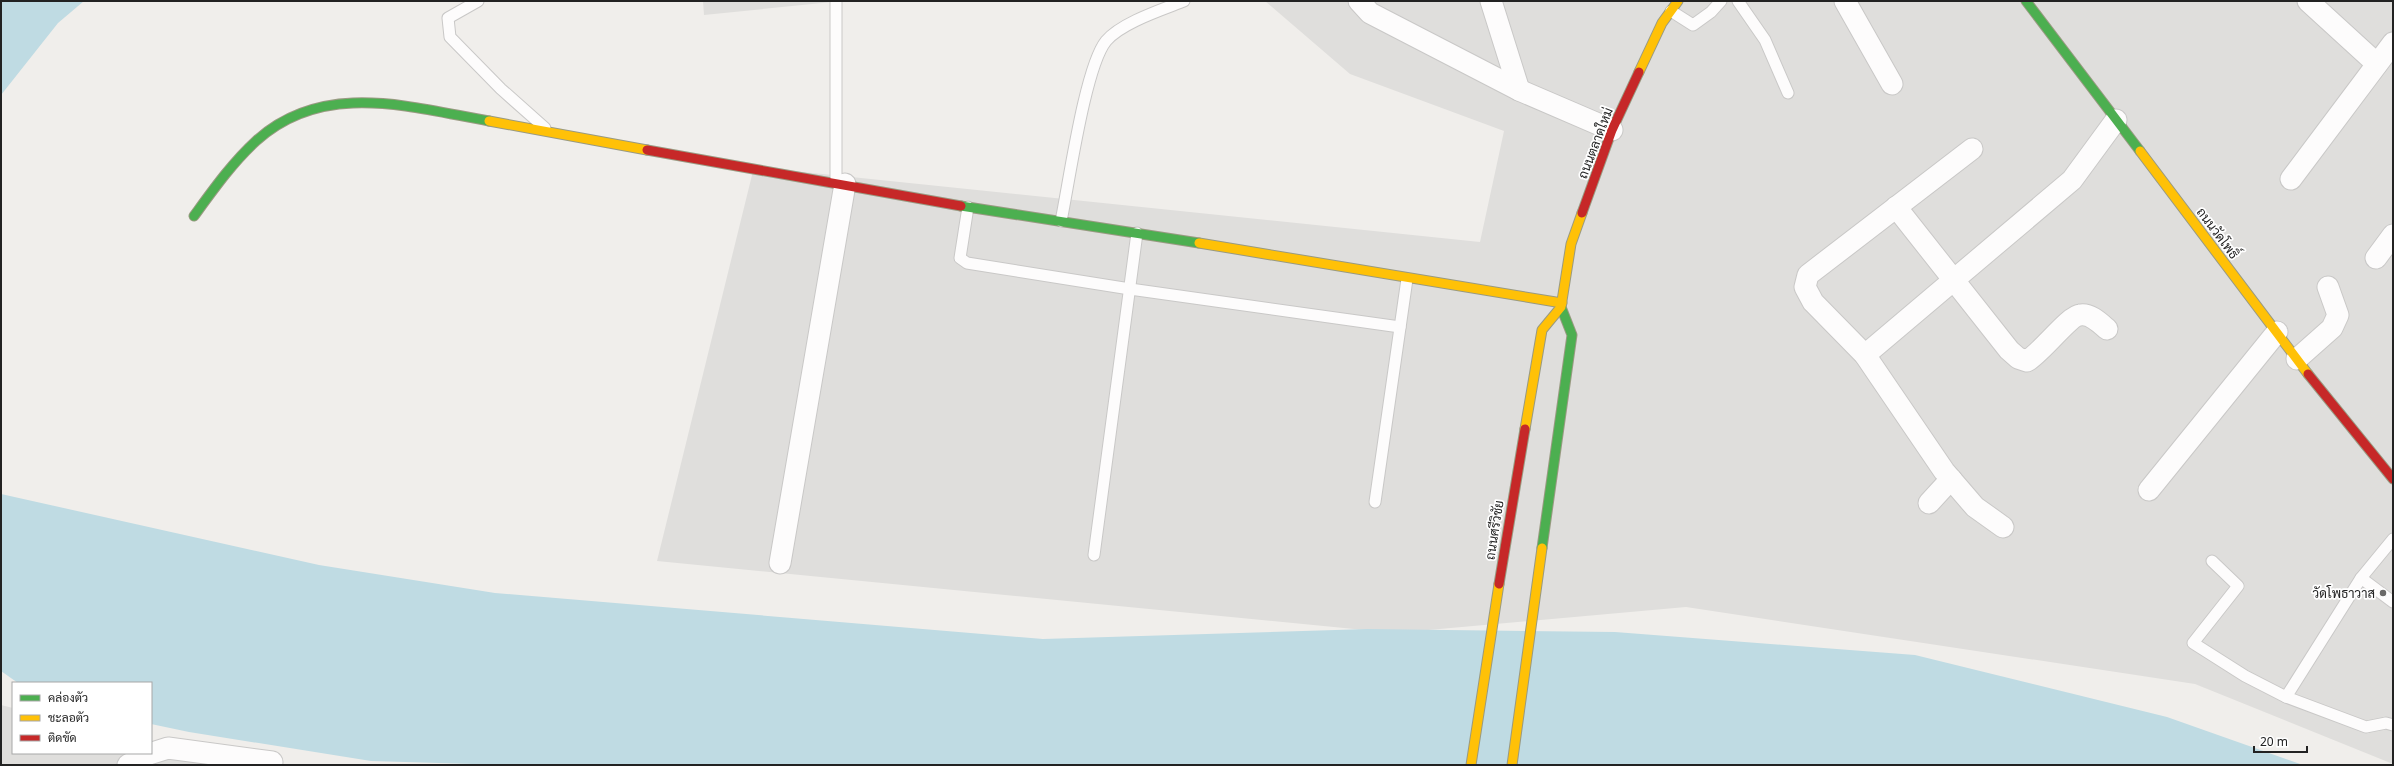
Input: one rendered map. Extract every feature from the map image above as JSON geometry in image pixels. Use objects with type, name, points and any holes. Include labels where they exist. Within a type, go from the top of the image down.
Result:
[{"type":"street","points":[[1359,1],[1370,13],[1519,90],[1612,130]]},
{"type":"street","points":[[1491,1],[1519,90]]},
{"type":"street","name":"ถนนตลาดใหม่","points":[[1561,305],[1571,244],[1612,130],[1662,23],[1678,1]]},
{"type":"street","points":[[1845,1],[1892,84]]},
{"type":"street","name":"ถนนวัดโพธิ์","points":[[2026,1],[2297,359],[2393,479]]},
{"type":"street","points":[[2308,1],[2377,64]]},
{"type":"street","points":[[2291,179],[2393,43]]},
{"type":"street","points":[[194,216],[228,168],[265,131],[309,108],[345,102],[420,109],[841,183],[968,207],[1137,233],[1561,305],[1572,335],[1512,765]]},
{"type":"street","points":[[1865,356],[2072,180],[2116,120]]},
{"type":"street","points":[[1972,149],[1808,276],[1805,287],[1813,302],[1865,356],[1951,478],[1975,507],[2003,527]]},
{"type":"street","points":[[780,563],[841,183]]},
{"type":"street","points":[[1896,207],[1955,279],[2009,350],[2018,358],[2027,361],[2038,354],[2073,316],[2082,314],[2096,319],[2107,329]]},
{"type":"street","points":[[2376,258],[2393,235]]},
{"type":"street","points":[[2297,359],[2332,328],[2338,315],[2336,305],[2328,288]]},
{"type":"street","name":"ถนนศรีวิชัย","points":[[1471,765],[1504,548],[1542,330],[1561,305]]},
{"type":"street","points":[[2149,490],[2277,332]]},
{"type":"street","points":[[1929,503],[1951,478]]},
{"type":"street","points":[[152,754],[168,748],[272,762]]},
{"type":"street","points":[[128,765],[152,754]]},
{"type":"lane","points":[[478,1],[448,18],[450,37],[501,89],[549,131]]},
{"type":"lane","points":[[836,1],[841,183]]},
{"type":"lane","points":[[1062,221],[1094,65],[1106,41],[1138,19],[1184,1]]},
{"type":"lane","points":[[1671,11],[1693,25],[1711,12],[1720,1]]},
{"type":"lane","points":[[1738,1],[1765,40],[1788,93]]},
{"type":"lane","points":[[968,207],[960,258],[967,263],[1130,289],[1400,327]]},
{"type":"lane","points":[[1094,555],[1137,233]]},
{"type":"lane","points":[[1374,502],[1407,279]]},
{"type":"lane","points":[[2286,697],[2361,578],[2393,539]]},
{"type":"lane","points":[[2212,561],[2238,586],[2193,643],[2245,676],[2286,697],[2366,727],[2386,723],[2393,725]]},
{"type":"lane","points":[[2361,578],[2393,602]]},
{"type":"shaded area","points":[[703,1],[842,1],[704,15]]},
{"type":"shaded area","points":[[1265,1],[2393,1],[2393,764],[2195,684],[1686,607],[1395,633],[657,561],[754,167],[1480,242],[1504,131],[1350,74]]},
{"type":"shaded area","points":[[1,705],[12,708],[12,754],[152,753],[240,765],[1,765]]},
{"type":"water","points":[[1,1],[84,1],[58,23],[1,95]]},
{"type":"water","points":[[1,494],[319,565],[495,593],[1043,639],[1368,629],[1615,632],[1915,655],[2167,717],[2303,765],[506,765],[371,761],[189,732],[152,724],[152,682],[17,682],[1,671]]},
{"type":"traffic: fast","points":[[2026,1],[2140,151]]},
{"type":"traffic: fast","points":[[194,216],[247,149],[282,122],[309,110],[338,104],[368,103],[398,105],[489,121]]},
{"type":"traffic: fast","points":[[961,206],[1199,243]]},
{"type":"traffic: fast","points":[[1542,548],[1572,335],[1561,307]]},
{"type":"traffic: slow","points":[[1639,72],[1662,23],[1678,1]]},
{"type":"traffic: slow","points":[[489,121],[647,150]]},
{"type":"traffic: slow","points":[[2140,151],[2308,374]]},
{"type":"traffic: slow","points":[[1525,429],[1542,330],[1561,307],[1571,244],[1582,213]]},
{"type":"traffic: slow","points":[[1199,243],[1562,303]]},
{"type":"traffic: slow","points":[[1512,765],[1542,548]]},
{"type":"traffic: slow","points":[[1471,765],[1499,584]]},
{"type":"traffic: jam","points":[[1582,213],[1612,130],[1639,72]]},
{"type":"traffic: jam","points":[[647,150],[961,206]]},
{"type":"traffic: jam","points":[[2308,374],[2393,479]]},
{"type":"traffic: jam","points":[[1499,584],[1525,429]]},
{"type":"place","name":"วัดโพธาวาส","points":[[2383,593]]}]
